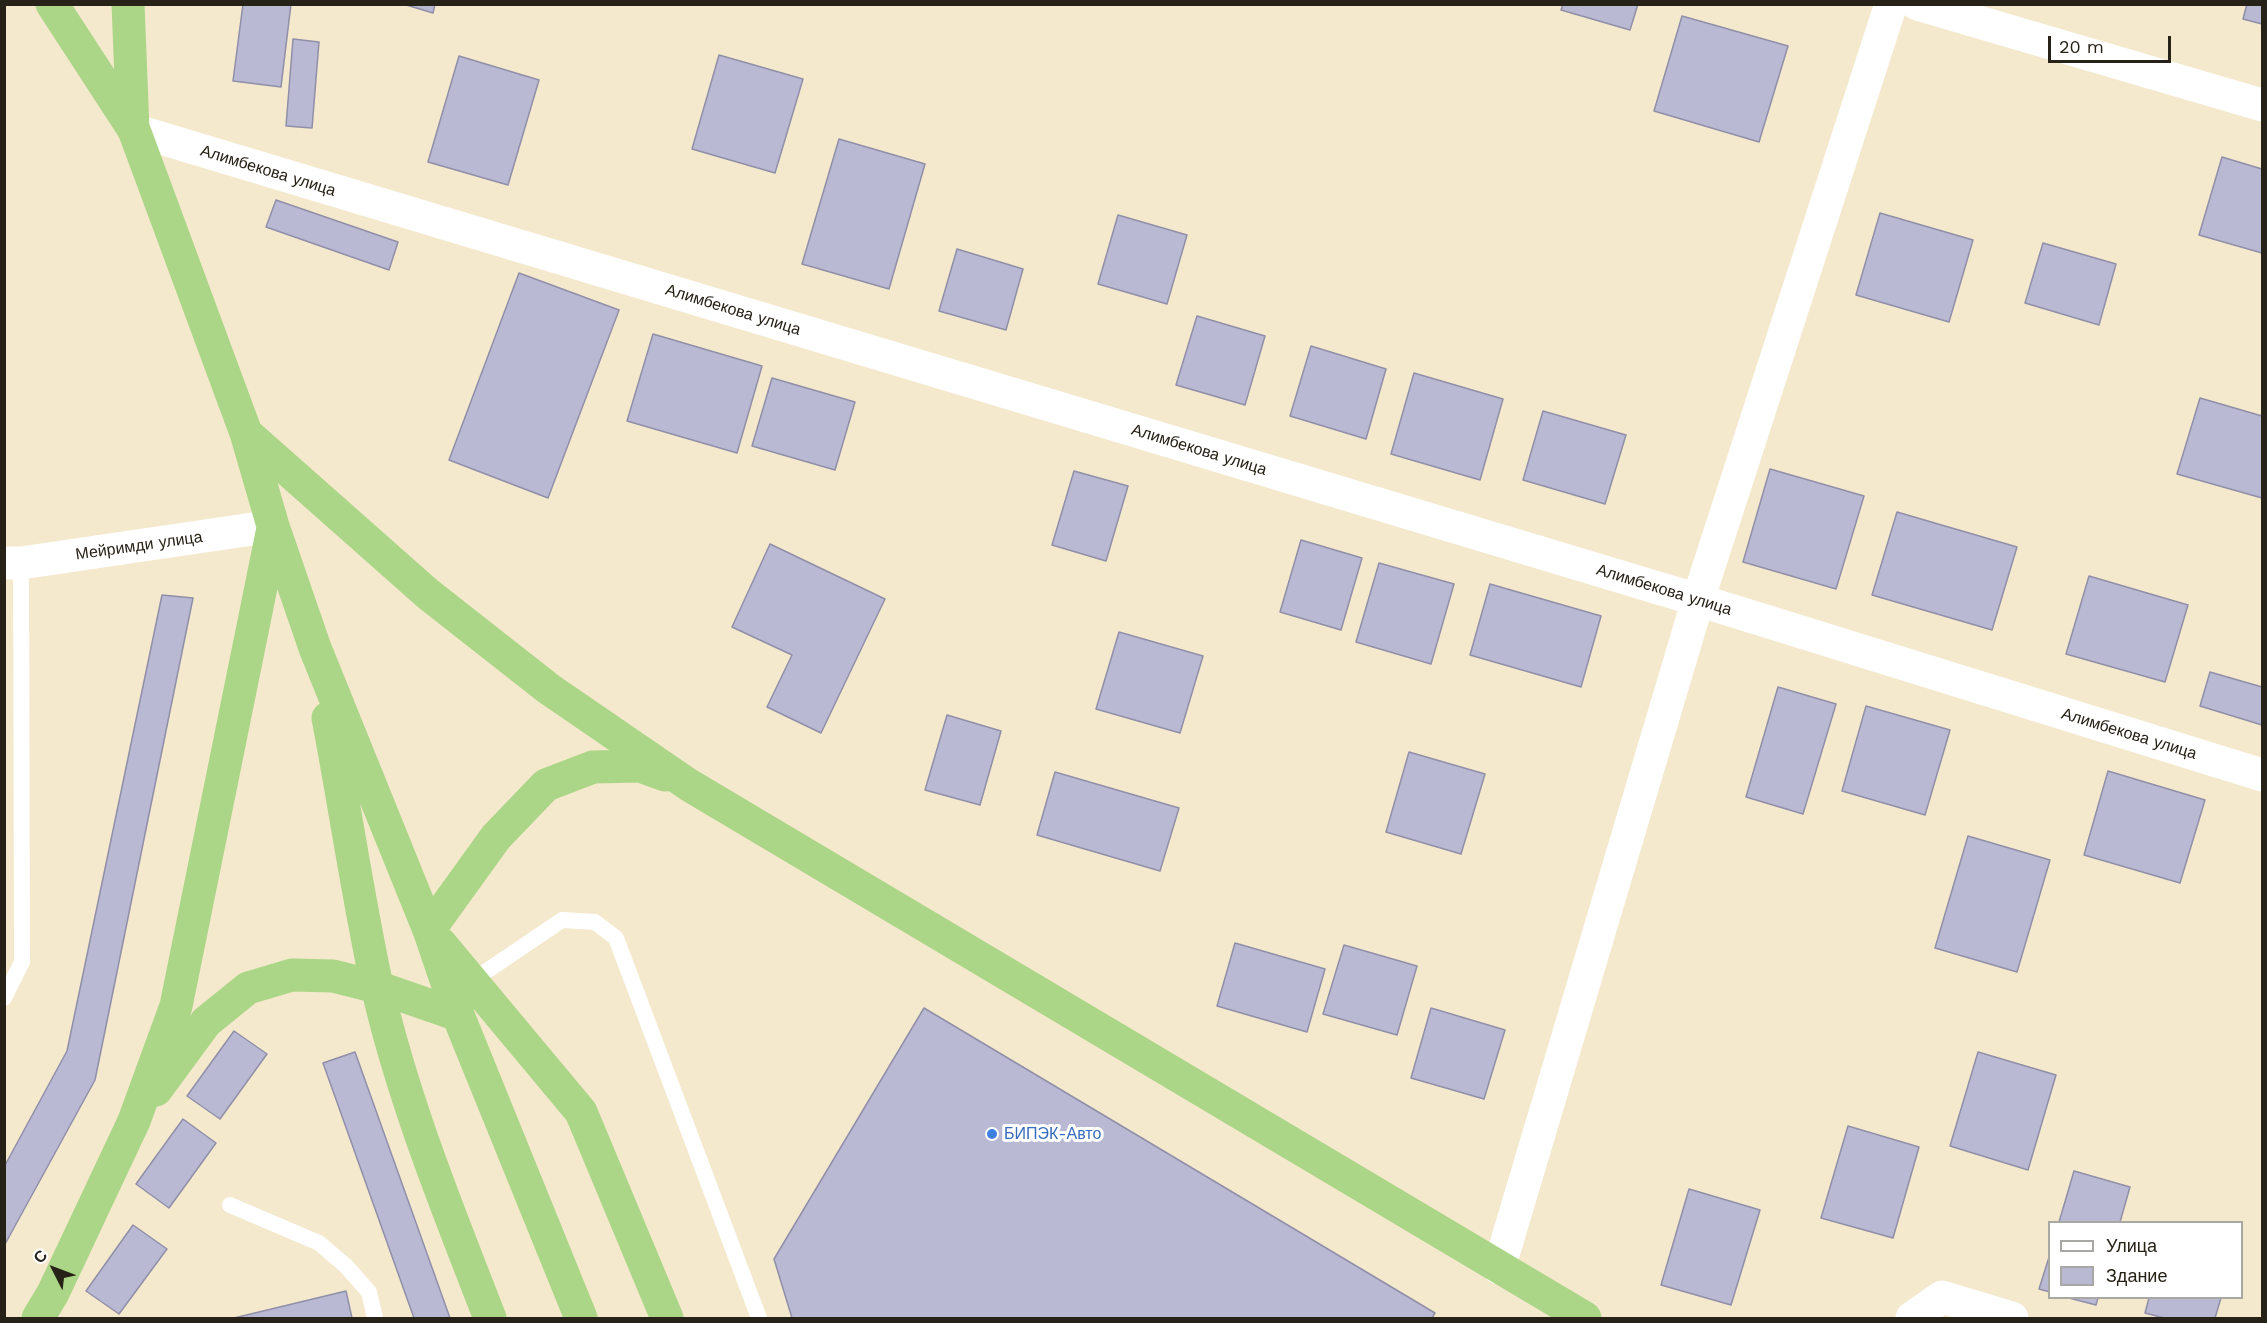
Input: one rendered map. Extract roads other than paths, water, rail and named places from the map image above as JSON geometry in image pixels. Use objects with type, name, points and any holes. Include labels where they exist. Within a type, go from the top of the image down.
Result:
[{"type":"highway","points":[[52,4],[134,130],[246,433],[273,526],[315,648],[429,930],[458,1015],[581,1318]]},
{"type":"highway","points":[[128,4],[134,130]]},
{"type":"highway","points":[[246,433],[428,594],[539,682],[689,785],[1584,1318]]},
{"type":"highway","points":[[39,1318],[134,1121],[176,1006],[273,526]]},
{"type":"highway","points":[[315,648],[377,987],[434,1172],[490,1318]]},
{"type":"highway","points":[[429,930],[496,837],[546,785],[593,767],[640,766],[689,785]]},
{"type":"highway","points":[[429,930],[581,1112],[667,1318]]},
{"type":"highway","points":[[134,1121],[206,1022],[248,988],[292,975],[333,976],[377,987],[458,1015]]},
{"type":"street","points":[[1499,1268],[1698,600],[1891,4]]},
{"type":"street","points":[[1917,4],[2262,105]]},
{"type":"street","name":"Алимбекова улица","points":[[134,130],[1698,600],[2262,776]]},
{"type":"street","name":"Мейримди улица","points":[[13,563],[273,526]]},
{"type":"street","points":[[1912,1318],[1942,1297],[2012,1318]]},
{"type":"lane","points":[[4,998],[22,962],[13,563]]},
{"type":"lane","points":[[472,981],[562,920],[595,922],[616,938],[759,1318]]},
{"type":"lane","points":[[4,963],[22,962]]},
{"type":"lane","points":[[230,1204],[319,1243],[346,1266],[369,1292],[375,1318]]},
{"type":"place","name":"БИПЭК-Авто","points":[[992,1134]]}]
